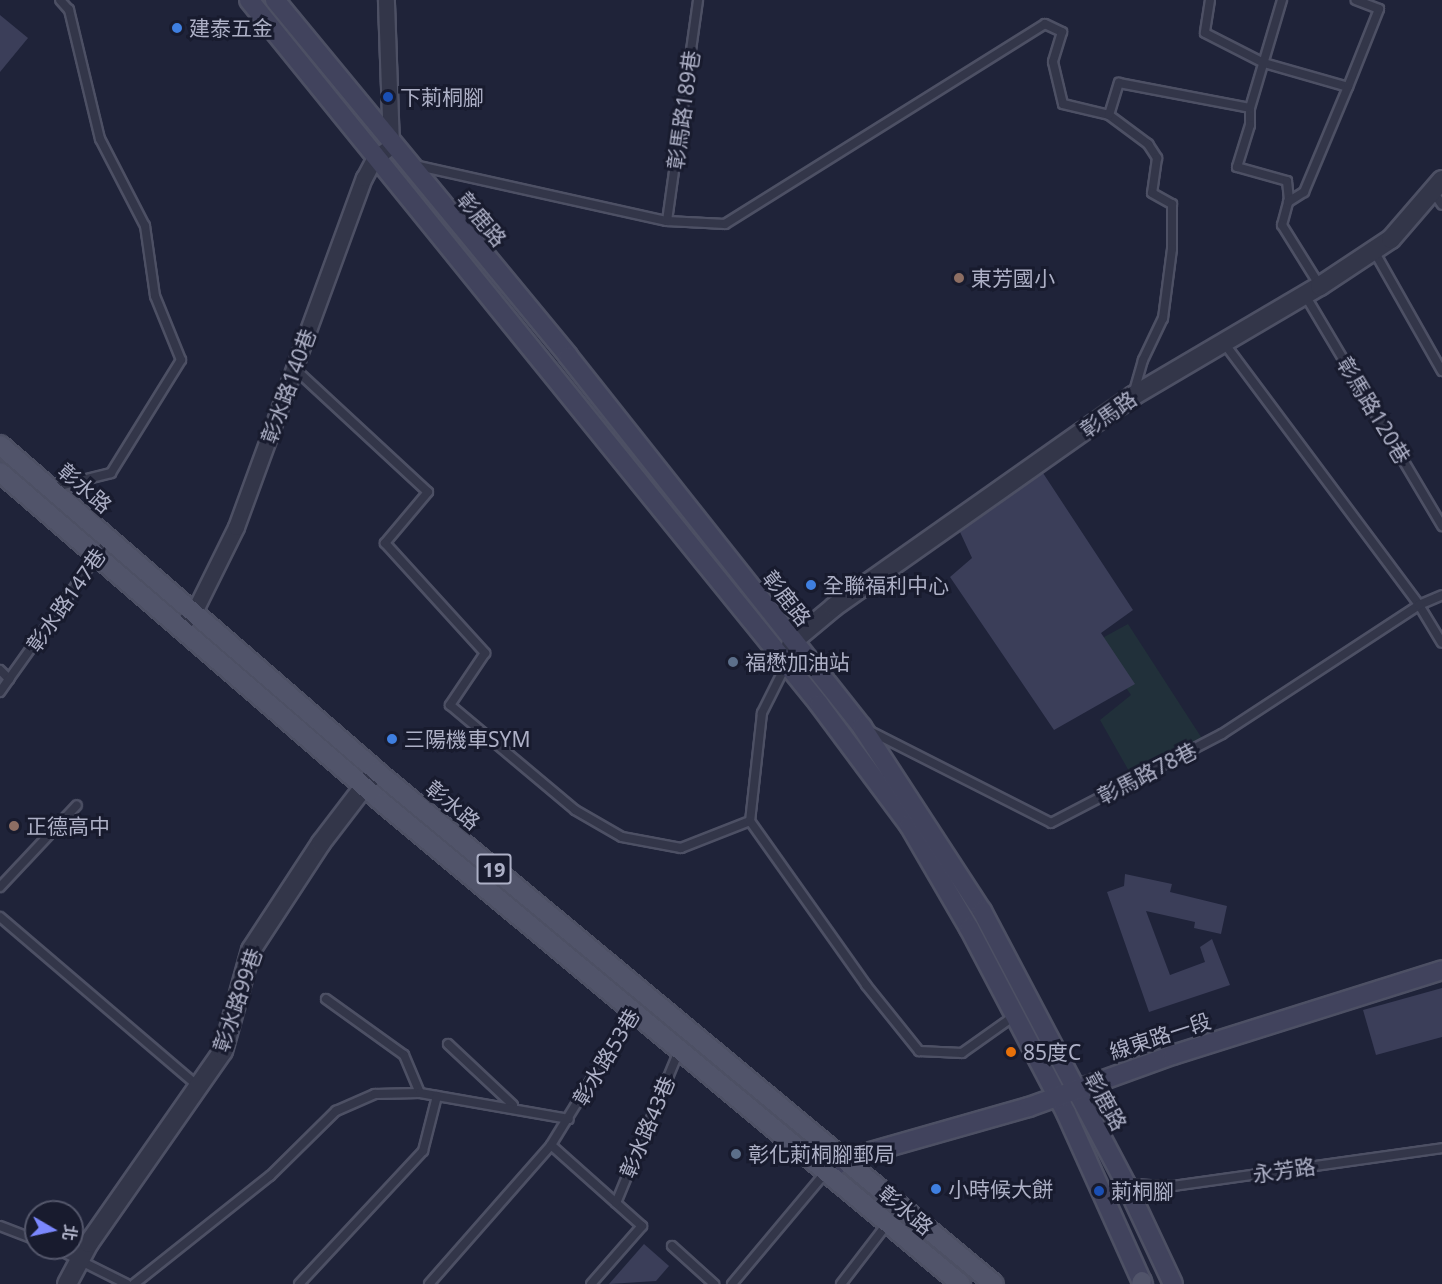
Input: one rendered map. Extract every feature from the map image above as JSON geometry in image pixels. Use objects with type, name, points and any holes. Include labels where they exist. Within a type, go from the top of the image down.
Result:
[{"type":"main road","name":"彰鹿路","points":[[249,0],[374,159],[786,664],[909,825],[969,928],[1056,1096],[1142,1283]]},
{"type":"main road","name":"彰鹿路","points":[[275,0],[391,146],[558,344],[792,642],[862,727],[982,911],[1126,1184],[1173,1284]]},
{"type":"main road","points":[[539,360],[558,344]]},
{"type":"main road","points":[[614,453],[633,438]]},
{"type":"main road","name":"彰水路","points":[[0,445],[376,771],[994,1284]]},
{"type":"main road","name":"彰水路","points":[[0,472],[364,787],[632,1013],[826,1172],[954,1282]]},
{"type":"main road","name":"線東路一段","points":[[826,1172],[846,1160],[1056,1096],[1442,970]]},
{"type":"street","points":[[374,159],[391,146],[386,0]]},
{"type":"street","name":"彰水路140巷","points":[[180,626],[194,612],[236,526],[374,159]]},
{"type":"street","name":"彰馬路","points":[[792,642],[834,607],[1133,396],[1313,291],[1374,251],[1406,226],[1439,192]]},
{"type":"street","points":[[786,664],[792,642]]},
{"type":"street","name":"彰水路99巷","points":[[75,1271],[223,1051],[251,950],[321,843],[376,771]]},
{"type":"lane","points":[[50,488],[111,473],[181,360],[155,296],[145,226],[100,139],[69,10],[60,0]]},
{"type":"lane","name":"彰馬路189巷","points":[[667,221],[699,0]]},
{"type":"lane","points":[[1210,0],[1205,33],[1264,63],[1348,87]]},
{"type":"lane","points":[[1282,0],[1250,108],[1250,125],[1237,167],[1287,181],[1288,202],[1304,192],[1379,9],[1356,0]]},
{"type":"lane","points":[[407,164],[667,221],[725,224],[1045,24],[1062,32],[1053,62],[1063,104],[1109,115],[1148,144],[1157,158],[1152,193],[1172,204],[1172,249],[1163,318],[1143,360],[1133,396]]},
{"type":"lane","points":[[1109,115],[1119,83],[1250,108]]},
{"type":"lane","name":"彰馬路120巷","points":[[1288,202],[1282,225],[1313,291],[1442,526]]},
{"type":"lane","points":[[1374,251],[1442,371]]},
{"type":"lane","points":[[1224,343],[1419,605],[1442,643]]},
{"type":"lane","points":[[295,369],[428,492],[385,543],[485,653],[450,705],[575,810],[622,837],[681,848],[750,821]]},
{"type":"lane","name":"彰水路147巷","points":[[0,692],[98,559],[109,538]]},
{"type":"lane","points":[[1419,605],[1442,595]]},
{"type":"lane","name":"彰馬路78巷","points":[[862,727],[1051,823],[1222,734],[1419,605]]},
{"type":"lane","points":[[786,664],[762,713],[750,821],[866,985],[919,1051],[962,1053],[1014,1016]]},
{"type":"lane","points":[[0,669],[9,680]]},
{"type":"lane","points":[[0,887],[77,805]]},
{"type":"lane","points":[[0,917],[198,1086]]},
{"type":"lane","name":"彰水路53巷","points":[[429,1284],[551,1145],[569,1119],[643,994]]},
{"type":"lane","points":[[326,999],[404,1055],[420,1093]]},
{"type":"lane","points":[[448,1044],[514,1107]]},
{"type":"lane","name":"彰水路43巷","points":[[616,1203],[679,1051]]},
{"type":"lane","points":[[134,1284],[270,1176],[336,1111],[375,1094],[420,1093],[514,1107],[569,1119]]},
{"type":"lane","points":[[299,1284],[423,1151],[438,1096]]},
{"type":"lane","points":[[551,1145],[642,1226],[591,1284]]},
{"type":"lane","name":"永芳路","points":[[1126,1184],[1173,1186],[1442,1148]]},
{"type":"lane","points":[[732,1284],[826,1172]]},
{"type":"lane","points":[[841,1284],[887,1224]]},
{"type":"lane","points":[[0,1226],[24,1235]]},
{"type":"lane","points":[[672,1246],[714,1284]]},
{"type":"lane","points":[[75,1271],[127,1284]]},
{"type":"shaded area","points":[[1128,624],[1203,740],[1134,780],[1100,720],[1131,695],[1095,642]]},
{"type":"building","points":[[0,15],[28,38],[0,72]]},
{"type":"building","points":[[1043,473],[1133,610],[1101,633],[1135,684],[1054,730],[950,577],[972,558],[960,532]]},
{"type":"building","points":[[1125,874],[1172,884],[1170,892],[1227,906],[1221,934],[1194,928],[1195,922],[1146,911],[1170,975],[1205,962],[1200,947],[1212,939],[1230,985],[1149,1012],[1107,892],[1124,886]]},
{"type":"building","points":[[1442,988],[1442,1037],[1376,1055],[1363,1010]]},
{"type":"building","points":[[644,1244],[669,1266],[656,1281],[609,1284]]},
{"type":"place","name":"建泰五金","points":[[177,28]]},
{"type":"place","name":"下莿桐腳","points":[[388,97]]},
{"type":"place","name":"東芳國小","points":[[959,278]]},
{"type":"place","name":"全聯福利中心","points":[[811,585]]},
{"type":"place","name":"福懋加油站","points":[[733,662]]},
{"type":"place","name":"三陽機車SYM","points":[[392,739]]},
{"type":"place","name":"正德高中","points":[[14,826]]},
{"type":"place","name":"85度C","points":[[1011,1052]]},
{"type":"place","name":"彰化莿桐腳郵局","points":[[736,1154]]},
{"type":"place","name":"小時候大餅","points":[[936,1189]]},
{"type":"place","name":"莿桐腳","points":[[1099,1191]]}]
